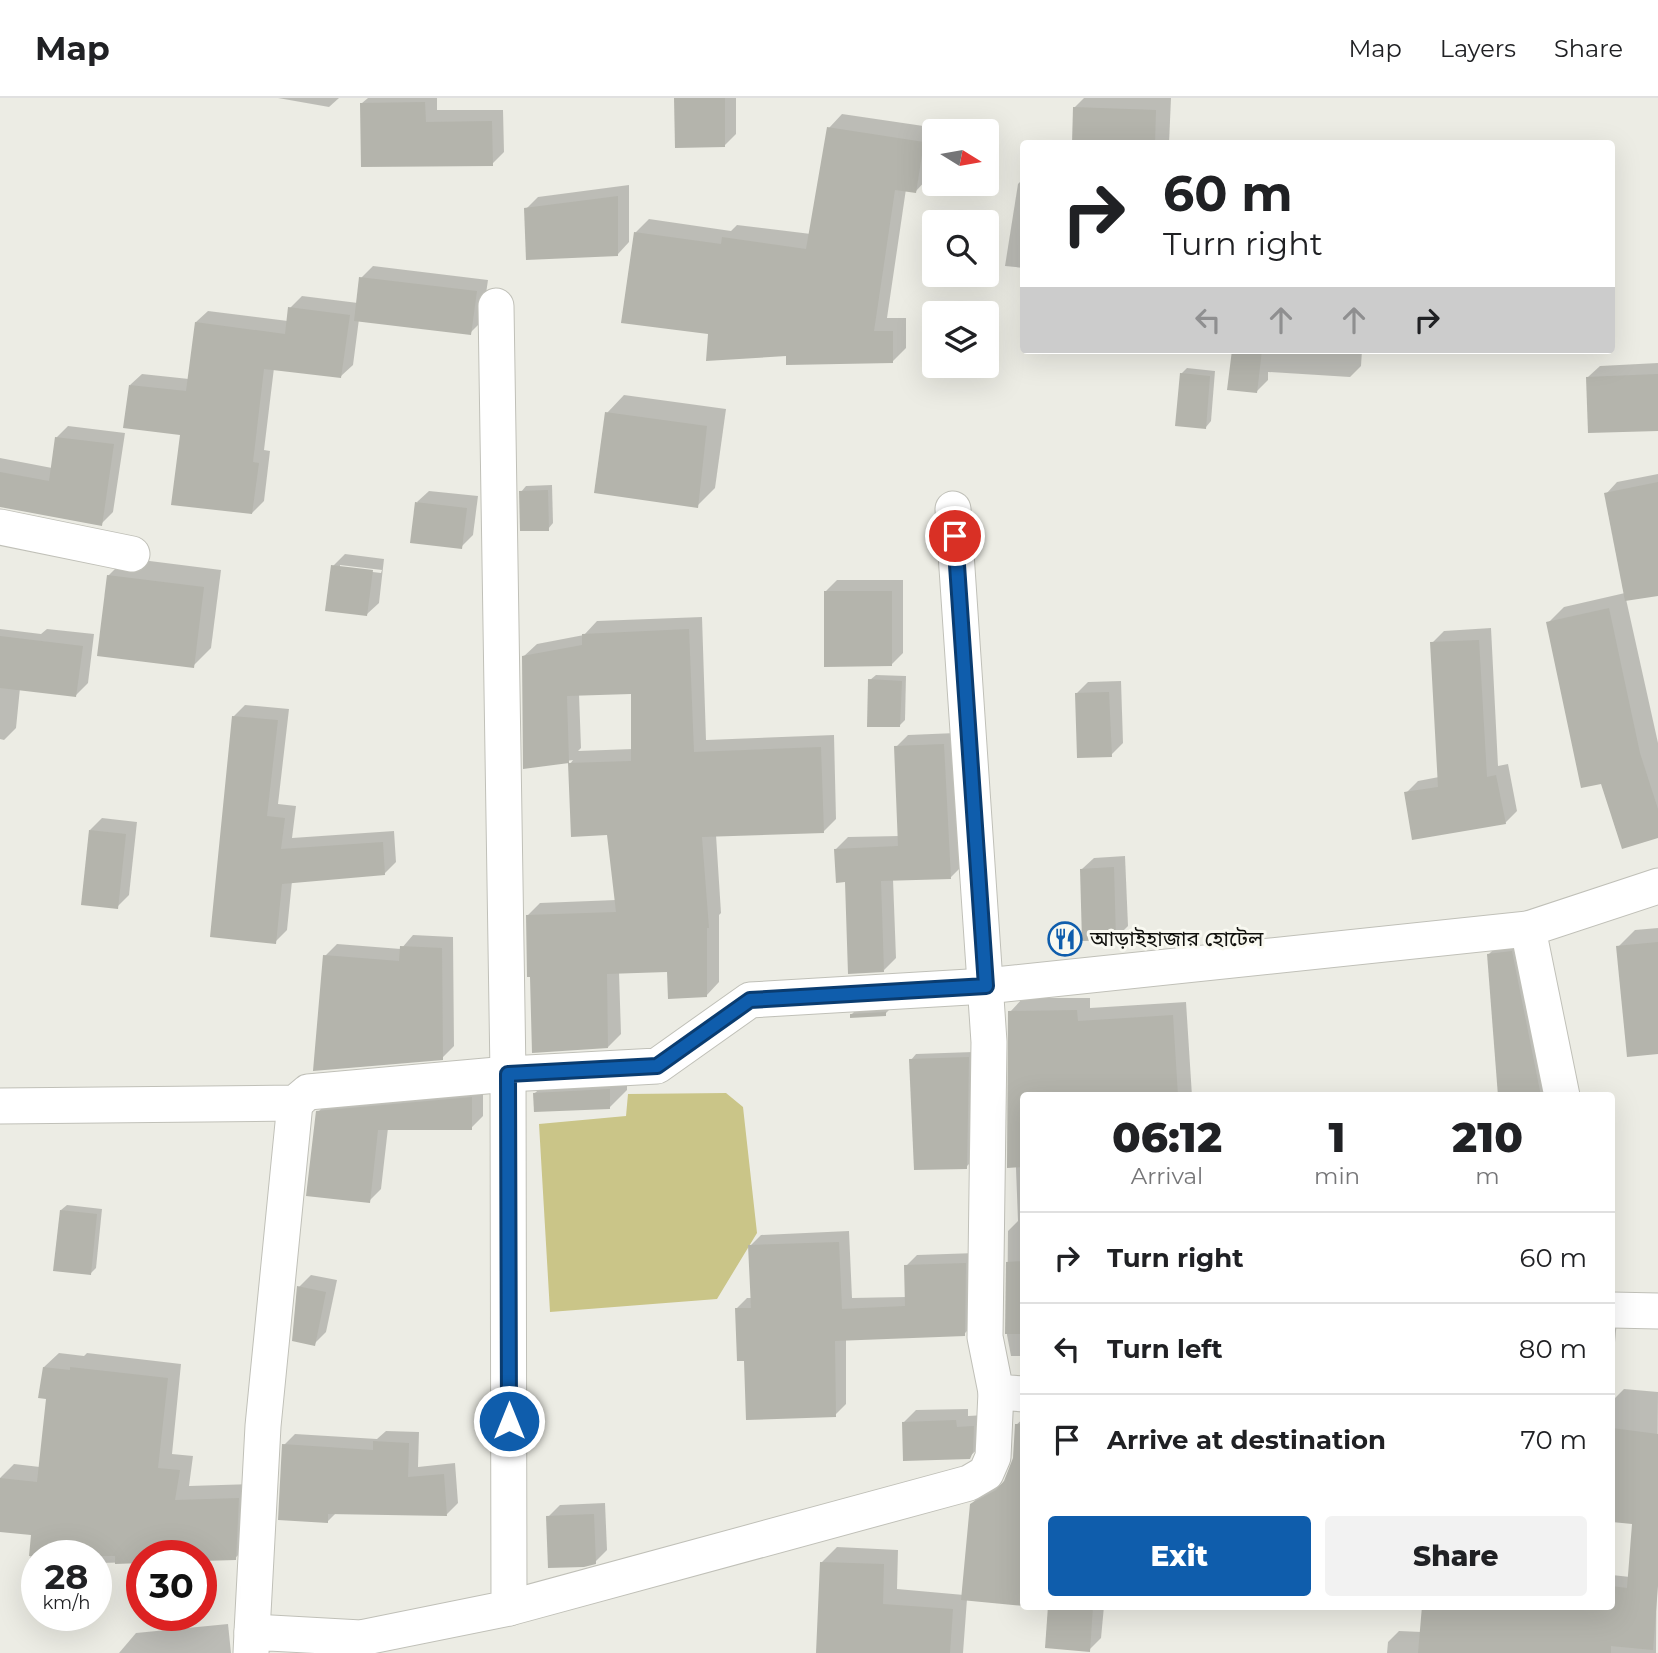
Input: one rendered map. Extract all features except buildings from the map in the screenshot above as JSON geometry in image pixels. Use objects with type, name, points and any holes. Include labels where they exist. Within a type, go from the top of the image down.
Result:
[{"type":"street","points":[[496,306],[508,1074],[509,1608]]},
{"type":"street","points":[[953,509],[986,986],[989,1042],[985,1337],[1010,1393],[993,1457],[986,1473],[969,1483],[509,1608],[361,1638],[251,1643],[263,1426],[295,1103],[307,1092],[508,1074],[657,1066],[750,1000],[986,986],[1528,929],[1658,886]]},
{"type":"street","points":[[0,527],[132,554]]},
{"type":"street","points":[[1528,929],[1561,1092]]},
{"type":"street","points":[[0,1106],[295,1103]]},
{"type":"street","points":[[1615,1310],[1658,1311]]},
{"type":"shaded area","points":[[726,1093],[743,1107],[757,1233],[717,1299],[550,1312],[539,1124],[626,1116],[628,1094]]},
{"type":"place","name":"আড়াইহাজার হোটেল","points":[[1065,939]]},
{"type":"route","points":[[509,1421],[508,1074],[657,1066],[750,1000],[986,986],[955,536]]}]
